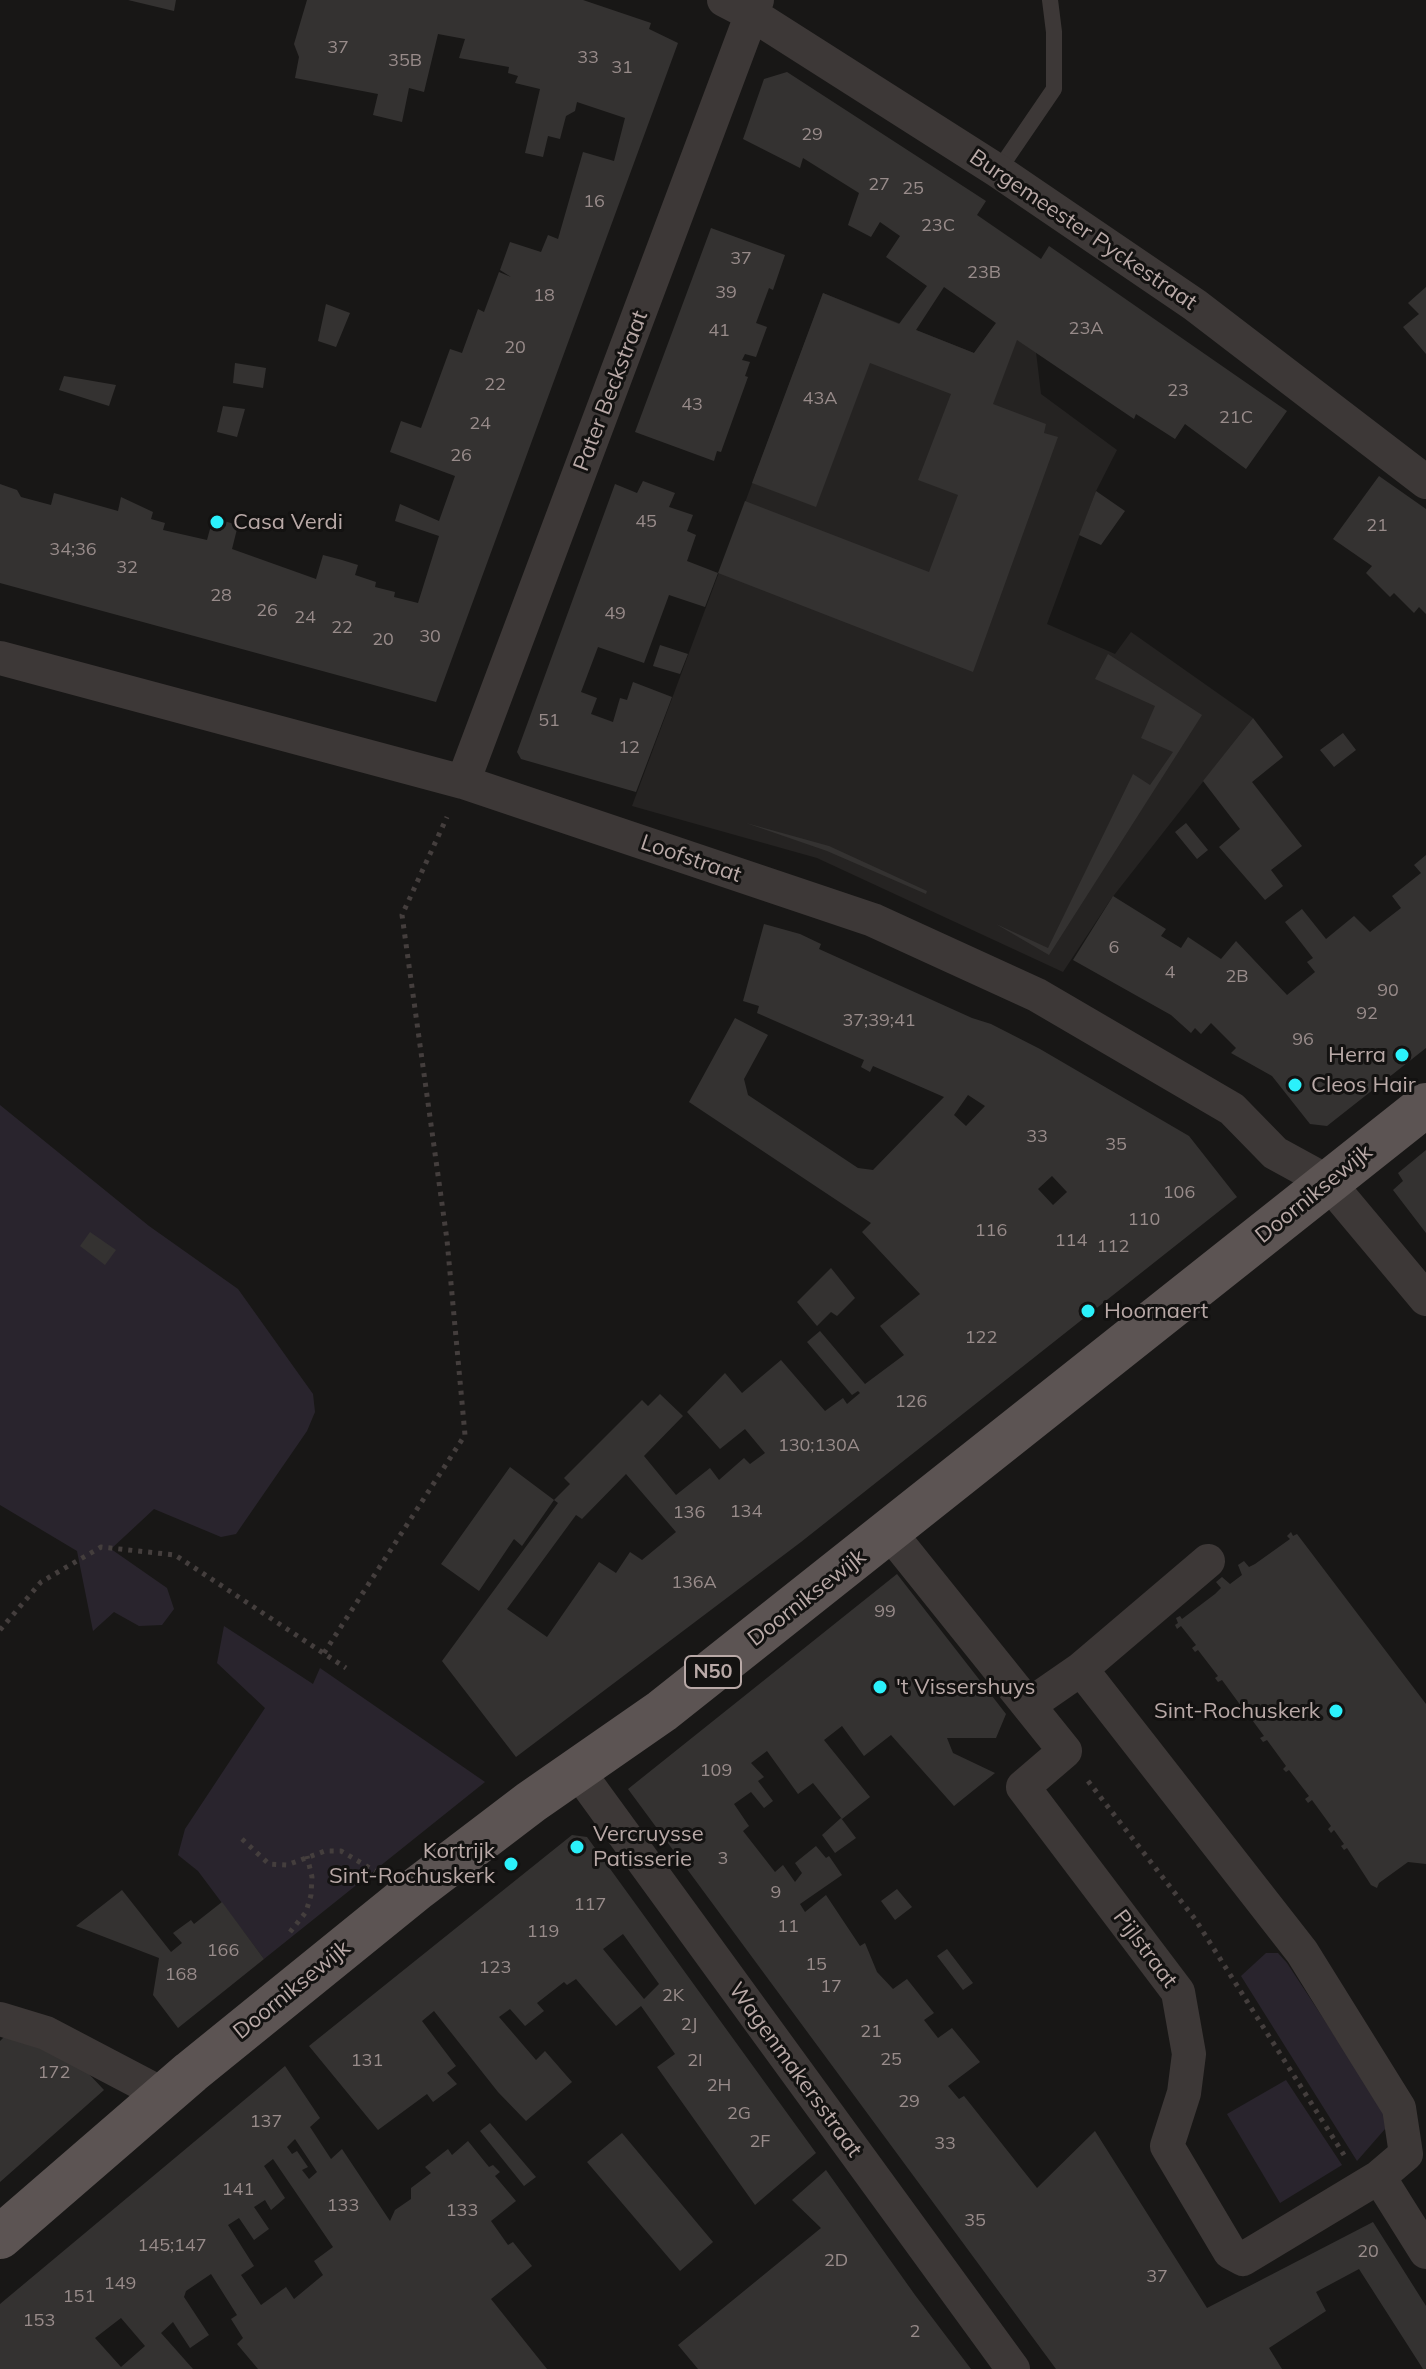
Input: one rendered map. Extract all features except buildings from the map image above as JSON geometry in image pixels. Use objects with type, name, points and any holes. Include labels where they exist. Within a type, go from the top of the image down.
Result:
[{"type":"main road","name":"Doorniksewijk","points":[[0,2237],[164,2095],[401,1902],[577,1770],[624,1741],[1426,1105]]},
{"type":"street","name":"Burgemeester Pyckestraat","points":[[745,5],[1195,305],[1426,482]]},
{"type":"street","name":"Pater Beckstraat","points":[[463,782],[745,5]]},
{"type":"street","name":"Loofstraat","points":[[0,658],[463,782],[873,920],[1037,995],[1221,1102],[1275,1153],[1328,1182]]},
{"type":"street","points":[[1328,1182],[1426,1299]]},
{"type":"street","points":[[890,1533],[1065,1751]]},
{"type":"street","points":[[1029,1705],[1081,1669],[1208,1561]]},
{"type":"street","name":"Pijlstraat","points":[[1065,1751],[1023,1787],[1178,1992],[1189,2054],[1184,2093],[1167,2146],[1230,2252],[1243,2259],[1371,2182],[1406,2154],[1399,2108],[1302,1952],[1081,1669]]},
{"type":"street","name":"Wagenmakersstraat","points":[[577,1770],[1013,2369]]},
{"type":"street","points":[[0,2019],[46,2033],[164,2095]]},
{"type":"street","points":[[1371,2182],[1426,2252]]},
{"type":"lane","points":[[998,171],[1054,89],[1054,32],[1050,0]]},
{"type":"path","points":[[324,1653],[465,1435],[447,1240],[402,915],[463,782]]},
{"type":"path","points":[[0,1630],[41,1582],[101,1547],[175,1555],[346,1668]]},
{"type":"path","points":[[1065,1751],[1195,1919],[1371,2182]]},
{"type":"path","points":[[242,1839],[269,1864],[287,1865],[307,1856],[341,1851],[359,1859],[376,1872],[401,1902]]},
{"type":"path","points":[[284,1939],[306,1912],[311,1895],[312,1877],[307,1856]]},
{"type":"shaded area","points":[[823,293],[974,353],[996,323],[1036,352],[1041,394],[1117,450],[1096,491],[1047,624],[1115,654],[1131,632],[1253,718],[1111,899],[1063,972],[817,858],[632,806]]},
{"type":"shaded area","points":[[0,1105],[149,1226],[238,1289],[313,1394],[315,1412],[307,1431],[236,1534],[221,1537],[154,1509],[111,1549],[167,1588],[174,1609],[162,1625],[139,1626],[114,1612],[93,1631],[77,1551],[0,1505]]},
{"type":"shaded area","points":[[224,1626],[313,1684],[320,1668],[485,1782],[264,1959],[198,1871],[178,1855],[185,1829],[265,1708],[217,1663]]},
{"type":"shaded area","points":[[1266,1953],[1278,1953],[1287,1963],[1388,2117],[1385,2129],[1357,2161],[1241,1976]]},
{"type":"shaded area","points":[[1286,2080],[1342,2165],[1280,2203],[1227,2114]]},
{"type":"place","name":"Casa Verdi","points":[[217,522]]},
{"type":"place","name":"Herra","points":[[1402,1055]]},
{"type":"place","name":"Cleos Hair","points":[[1295,1085]]},
{"type":"place","name":"Hoornaert","points":[[1088,1311]]},
{"type":"place","name":"'t Vissershuys","points":[[880,1687]]},
{"type":"place","name":"Sint-Rochuskerk","points":[[1336,1711]]},
{"type":"place","name":"Vercruysse Patisserie","points":[[577,1847]]},
{"type":"place","name":"Kortrijk Sint-Rochuskerk","points":[[511,1864]]}]
